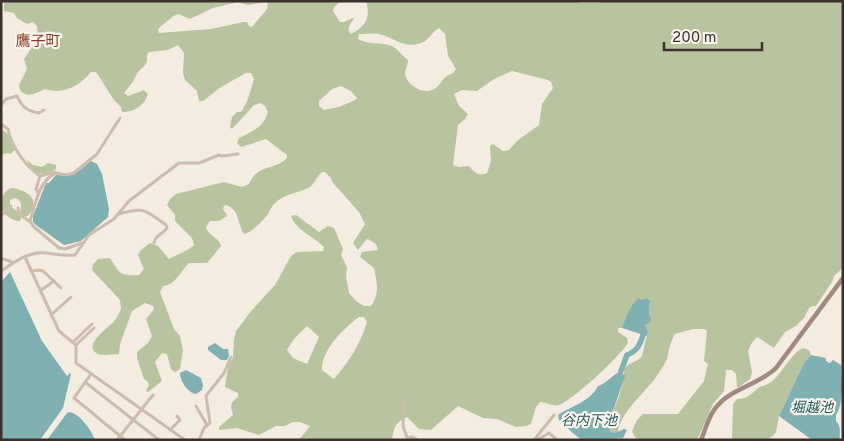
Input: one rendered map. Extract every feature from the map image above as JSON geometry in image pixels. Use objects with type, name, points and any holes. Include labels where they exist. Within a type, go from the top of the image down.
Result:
[{"type":"street","points":[[1,100],[17,96],[24,108],[39,114],[44,110]]},
{"type":"street","points":[[1,105],[6,99]]},
{"type":"street","points":[[40,176],[53,172],[67,175],[74,173],[97,154],[120,118]]},
{"type":"street","points":[[1,124],[8,130],[11,139],[27,164],[40,176]]},
{"type":"street","points":[[1,271],[12,262],[37,253],[62,256],[75,255],[96,229],[109,223],[129,201],[179,163],[195,164],[219,155],[238,154]]},
{"type":"street","points":[[30,221],[46,180],[56,173]]},
{"type":"street","points":[[39,194],[36,189],[40,176]]},
{"type":"street","points":[[1,216],[11,206]]},
{"type":"street","points":[[18,208],[20,215],[30,221],[33,226],[60,248],[65,249],[83,243]]},
{"type":"street","points":[[119,214],[144,210],[166,225],[167,228],[155,238],[154,243]]},
{"type":"street","points":[[25,257],[58,331],[76,345]]},
{"type":"street","points":[[1,258],[12,262]]},
{"type":"street","points":[[31,271],[39,270],[61,288]]},
{"type":"street","points":[[701,440],[718,404],[764,378],[776,368],[843,278]]},
{"type":"street","points":[[40,291],[54,281]]},
{"type":"street","points":[[51,315],[70,297]]},
{"type":"street","points":[[73,342],[93,326],[76,345],[76,363],[185,440]]},
{"type":"street","points":[[199,440],[204,428],[210,421],[206,396],[224,373],[231,357]]},
{"type":"street","points":[[91,374],[74,398],[125,440]]},
{"type":"street","points":[[85,382],[159,440]]},
{"type":"street","points":[[117,440],[153,395]]},
{"type":"street","points":[[404,398],[403,426],[408,439],[412,437],[418,440]]},
{"type":"street","points":[[196,406],[207,425]]},
{"type":"street","points":[[536,440],[554,415]]},
{"type":"street","points":[[170,430],[179,421],[177,416]]},
{"type":"street","points":[[536,440],[549,433],[557,440]]},
{"type":"green space","points":[[4,1],[341,1],[334,7],[333,11],[340,22],[354,19],[349,27],[351,34],[364,25],[366,21],[368,12],[366,1],[579,1],[582,3],[599,3],[599,1],[843,1],[843,268],[834,276],[816,306],[809,308],[804,318],[796,326],[785,332],[774,348],[757,337],[751,344],[748,351],[752,372],[750,379],[737,387],[736,374],[732,370],[726,370],[724,391],[713,404],[697,440],[640,440],[635,437],[632,431],[637,420],[643,414],[678,414],[704,381],[708,364],[704,361],[707,331],[704,329],[693,329],[675,334],[665,363],[654,380],[623,417],[618,432],[610,431],[608,427],[607,419],[614,409],[620,394],[624,379],[624,369],[642,356],[648,331],[645,325],[649,316],[650,301],[631,307],[622,328],[618,328],[618,332],[627,338],[628,343],[615,358],[585,387],[566,401],[559,405],[540,402],[536,407],[531,424],[526,426],[516,427],[497,419],[483,418],[458,406],[431,430],[419,429],[407,417],[403,419],[396,426],[392,440],[299,440],[310,426],[300,422],[276,426],[259,435],[237,428],[219,430],[219,427],[233,415],[231,405],[238,397],[238,393],[225,387],[228,367],[233,357],[236,331],[275,285],[291,256],[297,252],[323,251],[324,247],[296,225],[291,216],[296,215],[319,232],[328,226],[334,228],[343,249],[341,255],[347,267],[346,277],[349,293],[364,306],[371,306],[374,301],[377,283],[374,268],[360,257],[362,252],[378,250],[376,244],[368,239],[358,250],[353,243],[365,224],[359,212],[325,172],[320,174],[310,187],[278,200],[263,220],[244,234],[236,213],[225,205],[223,208],[227,216],[219,221],[210,221],[206,227],[221,246],[207,263],[189,263],[175,280],[163,286],[160,292],[174,329],[180,336],[183,350],[180,369],[175,372],[171,369],[167,354],[162,353],[155,362],[162,381],[148,392],[146,391],[149,385],[144,379],[137,358],[137,352],[148,343],[152,336],[146,319],[154,309],[153,306],[145,303],[132,311],[120,344],[119,354],[98,354],[92,347],[94,342],[113,323],[121,309],[120,300],[92,270],[93,264],[98,259],[110,258],[123,274],[139,275],[144,269],[138,255],[150,243],[158,246],[169,259],[186,251],[194,245],[192,238],[175,221],[175,215],[167,205],[170,199],[176,194],[224,182],[242,187],[249,184],[257,173],[282,162],[287,158],[287,155],[266,139],[241,147],[237,143],[239,138],[253,131],[263,122],[268,112],[261,103],[254,105],[232,129],[230,127],[232,117],[237,112],[241,112],[247,101],[254,79],[251,73],[246,73],[221,87],[203,101],[199,101],[197,91],[185,80],[183,73],[184,53],[178,45],[168,50],[149,52],[147,62],[124,93],[128,96],[144,90],[148,94],[141,105],[131,111],[122,112],[121,107],[114,100],[96,72],[91,72],[82,81],[65,90],[52,91],[45,89],[29,95],[23,93],[19,85],[27,69],[24,59],[36,40],[37,26],[33,22],[27,24],[17,18],[14,13],[4,11]],"holes":[[[238,2],[248,5],[266,2],[268,4],[267,9],[252,27],[247,22],[243,22],[211,29],[159,33],[158,29],[178,14],[190,19],[213,8]],[[439,28],[445,34],[448,56],[456,69],[436,88],[428,91],[423,91],[411,84],[405,72],[408,60],[394,48],[389,45],[358,39],[359,34],[377,34],[410,45],[424,42]],[[512,71],[548,80],[553,88],[542,104],[539,125],[518,140],[509,150],[503,151],[493,144],[490,146],[491,161],[487,173],[479,174],[469,166],[459,167],[453,165],[458,125],[468,114],[459,106],[454,94],[462,90],[477,91],[494,79]],[[341,86],[351,91],[357,98],[339,107],[324,110],[319,106],[319,101],[332,89]],[[359,317],[364,317],[367,322],[353,352],[334,379],[322,370],[323,362],[329,347],[346,327]],[[307,326],[319,337],[307,364],[293,358],[287,350],[294,339]]]},
{"type":"green space","points":[[1,129],[7,133],[15,149],[11,154],[1,155]]},
{"type":"green space","points":[[27,160],[33,165],[42,167],[48,163],[56,165],[56,169],[42,174],[38,173],[32,169]]},
{"type":"green space","points":[[11,188],[27,193],[33,199],[33,207],[26,217],[21,214],[20,201],[15,198],[10,200],[10,206],[17,211],[21,218],[20,221],[9,218],[1,209],[2,197]]},
{"type":"green space","points":[[803,348],[809,350],[811,355],[804,363],[779,416],[776,432],[773,436],[766,440],[732,440],[733,404],[737,399],[750,395],[769,383],[794,355]]},
{"type":"water","points":[[91,161],[97,164],[102,174],[109,209],[108,217],[81,241],[64,245],[36,225],[33,222],[33,216],[46,183],[49,183],[56,175],[75,173]]},
{"type":"water","points":[[10,272],[42,341],[67,376],[71,374],[63,408],[40,440],[1,439],[1,282]]},
{"type":"water","points":[[639,298],[641,300],[647,298],[650,301],[649,315],[651,320],[645,325],[648,331],[647,336],[622,328],[631,307]]},
{"type":"water","points":[[215,343],[223,349],[228,349],[229,356],[227,360],[221,360],[208,350],[208,347]]},
{"type":"water","name":"堀越池","points":[[811,355],[826,358],[826,361],[830,363],[833,360],[841,365],[841,398],[836,415],[836,421],[840,428],[840,440],[812,440],[779,416],[804,363]]},
{"type":"water","points":[[186,370],[201,378],[202,390],[196,394],[187,389],[181,380],[180,373]]},
{"type":"water","name":"谷内下池","points":[[621,371],[625,376],[614,408],[607,419],[610,431],[615,433],[624,429],[627,430],[623,438],[582,440],[559,420],[558,415],[585,400],[598,386]]},
{"type":"water","points":[[70,412],[78,416],[85,423],[95,440],[47,440],[67,413]]},
{"type":"waterway","points":[[621,371],[627,355],[638,347],[643,335]]},
{"type":"district","name":"鷹子町","points":[[38,41]]}]
